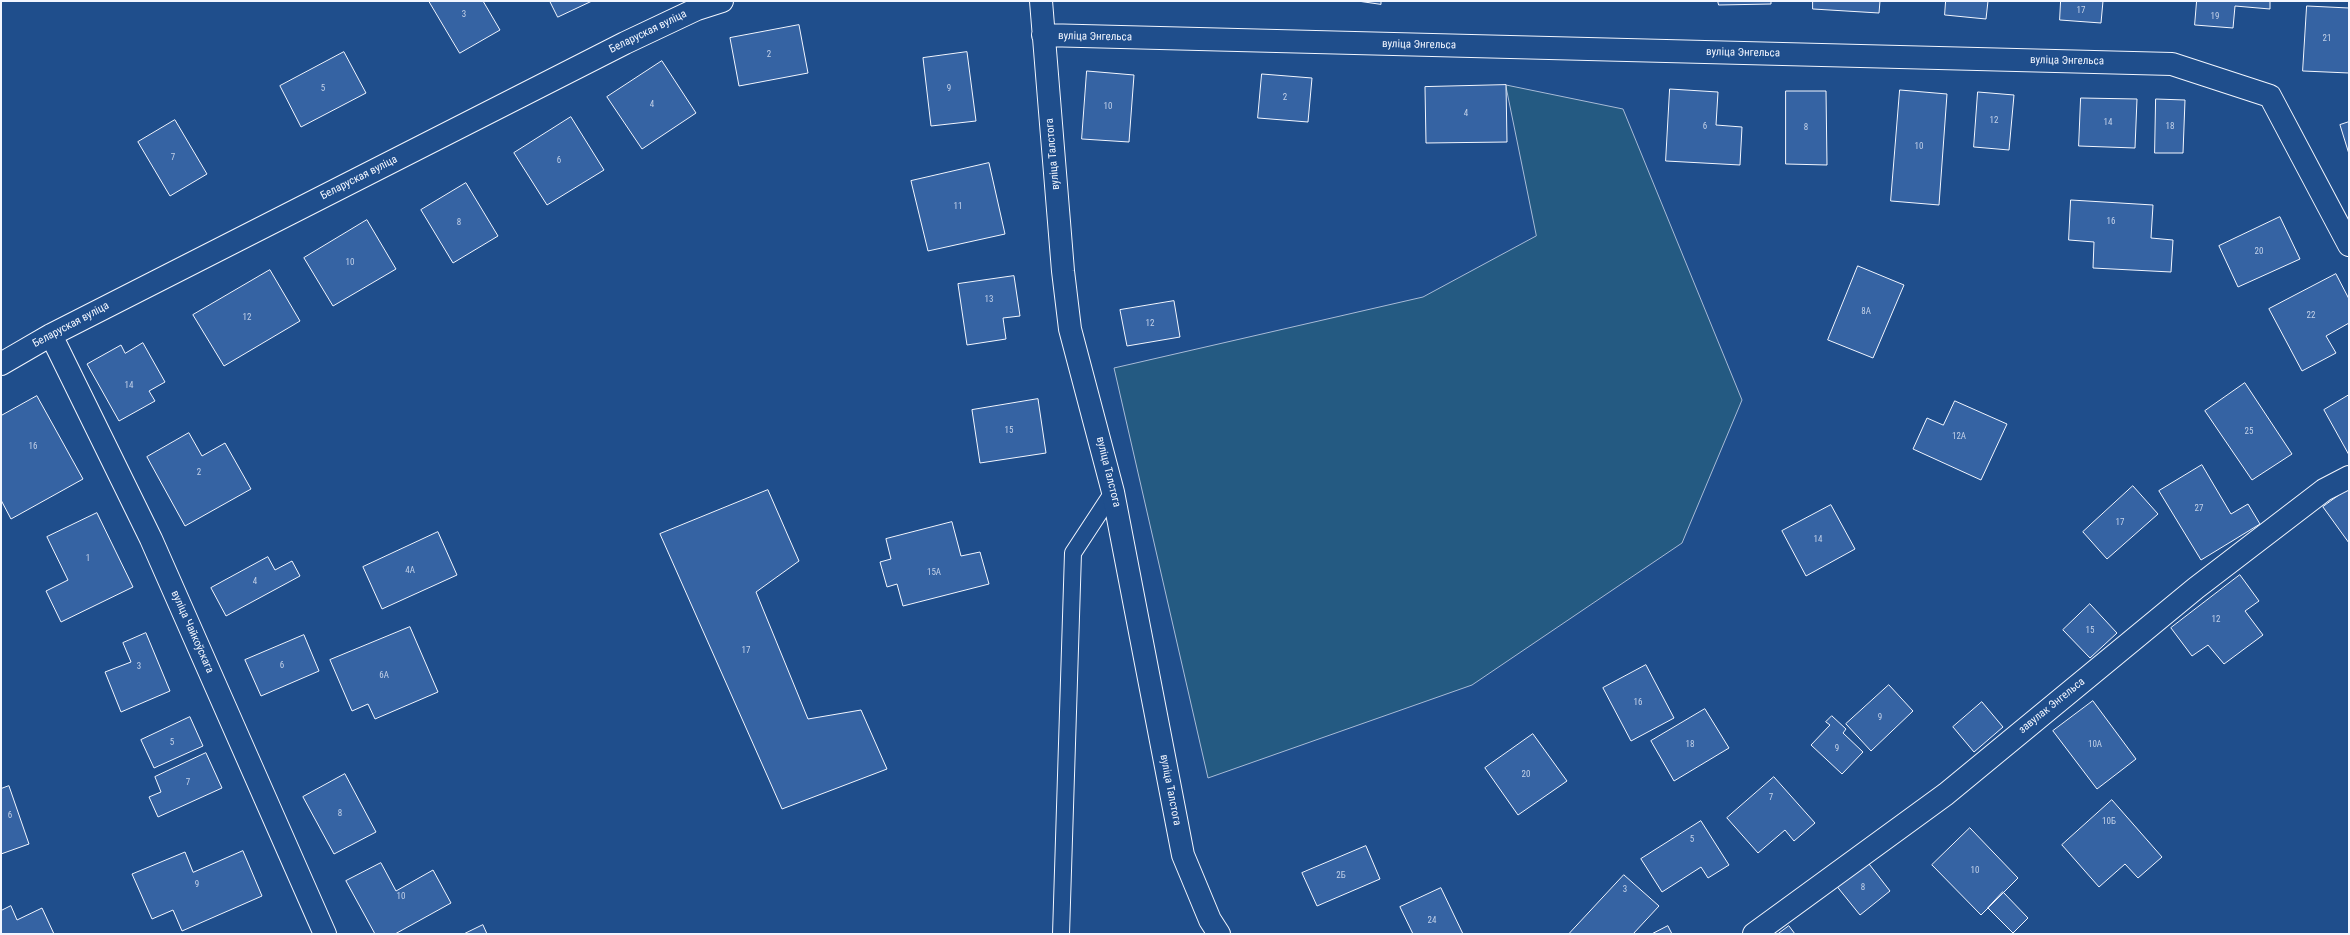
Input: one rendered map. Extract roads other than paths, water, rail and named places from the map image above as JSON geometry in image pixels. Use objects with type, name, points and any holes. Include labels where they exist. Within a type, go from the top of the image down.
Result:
[{"type":"street","name":"Беларуская вуліца","points":[[1,364],[51,335],[625,43],[697,9],[722,1]]},
{"type":"street","name":"вуліца Талстога","points":[[1041,1],[1063,271],[1070,329],[1113,492],[1183,855],[1210,920],[1219,934]]},
{"type":"street","name":"вуліца Энгельса","points":[[1043,35],[2172,64],[2270,96],[2349,245]]},
{"type":"street","name":"вуліца Чайкоўскага","points":[[51,335],[151,539],[325,934]]},
{"type":"street","name":"завулак Энгельса","points":[[1754,934],[1946,794],[2196,588],[2324,490],[2349,477]]},
{"type":"lane","points":[[1061,934],[1073,553],[1113,492]]}]
